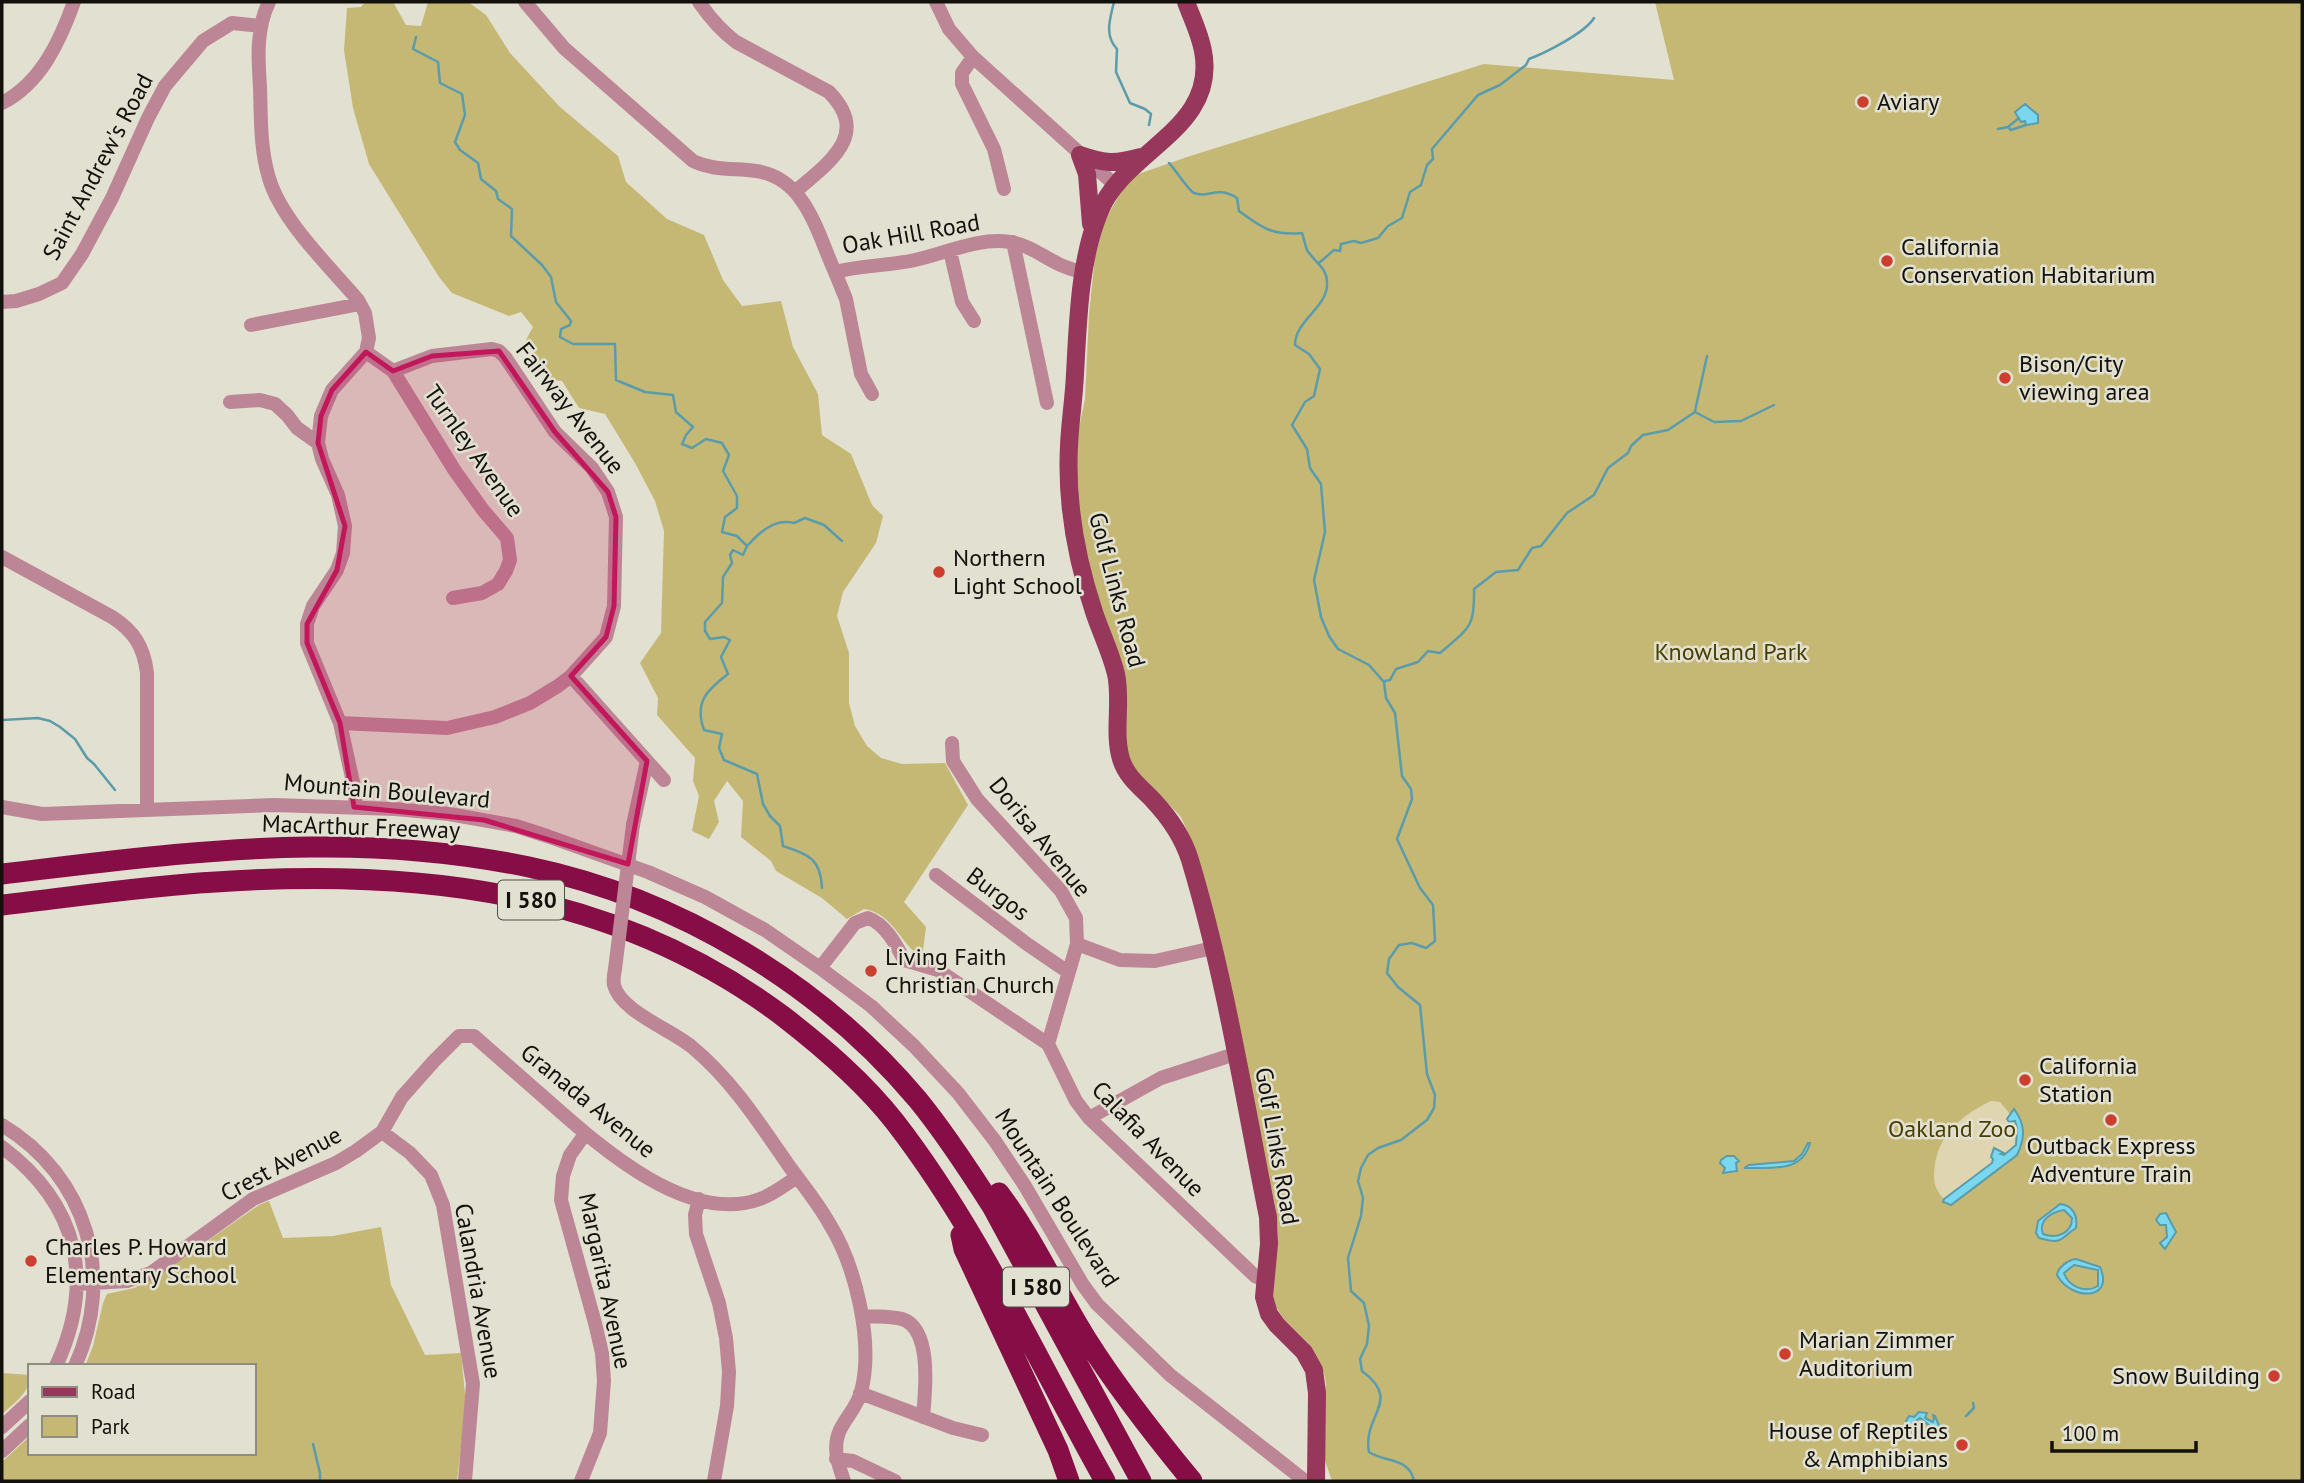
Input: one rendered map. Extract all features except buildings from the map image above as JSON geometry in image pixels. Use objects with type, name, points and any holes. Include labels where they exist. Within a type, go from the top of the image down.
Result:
[{"type":"highway","name":"MacArthur Freeway","points":[[2,874],[173,854],[313,847],[444,853],[530,867],[615,891],[705,930],[785,979],[828,1013],[889,1068],[918,1100],[969,1169],[992,1206],[1141,1481]]},
{"type":"highway","name":"I 580","points":[[2,905],[214,882],[312,878],[440,884],[495,892],[564,908],[637,933],[689,958],[729,980],[783,1017],[833,1058],[866,1089],[894,1121],[952,1203],[986,1259],[1105,1481]]},
{"type":"highway","points":[[918,1100],[1006,1203],[1099,1359],[1192,1481]]},
{"type":"highway","points":[[952,1203],[964,1249],[1058,1450],[1069,1481]]},
{"type":"main road","name":"Golf Links Road","points":[[1186,2],[1204,52],[1205,72],[1201,92],[1180,125],[1115,185],[1102,205],[1091,236],[1078,328],[1068,486],[1072,526],[1087,592],[1116,675],[1121,759],[1132,781],[1154,801],[1174,826],[1189,856],[1213,948],[1268,1217],[1269,1244],[1264,1297],[1269,1314],[1304,1352],[1314,1370],[1317,1393],[1316,1481]]},
{"type":"main road","points":[[1080,155],[1105,163],[1143,157]]},
{"type":"main road","points":[[1080,155],[1087,174],[1091,236]]},
{"type":"street","points":[[2,103],[35,79],[56,47],[74,2]]},
{"type":"street","points":[[268,2],[260,26],[258,55],[268,177],[286,214],[360,304],[365,313],[369,338],[366,352],[332,390],[321,416],[318,443],[338,495],[345,526],[343,553],[337,570],[313,606],[307,624],[307,643],[340,723],[356,796],[355,807]]},
{"type":"street","points":[[525,2],[540,8],[564,48],[693,161],[718,170],[761,172],[787,183],[796,191],[835,157],[842,147],[847,125],[840,103],[828,92],[722,32],[699,2]]},
{"type":"street","points":[[936,2],[949,29],[972,57],[1115,185]]},
{"type":"street","name":"Saint Andrew's Road","points":[[2,302],[16,301],[62,283],[82,254],[112,198],[165,86],[203,41],[232,23],[260,26]]},
{"type":"street","points":[[972,57],[961,79],[994,149],[1004,188]]},
{"type":"street","name":"Oak Hill Road","points":[[796,191],[806,206],[835,272],[914,260],[980,243],[1013,242],[1060,267],[1085,272]]},
{"type":"street","points":[[1013,242],[1047,404]]},
{"type":"street","points":[[950,251],[962,302],[974,321]]},
{"type":"street","points":[[835,272],[846,299],[861,374],[872,394]]},
{"type":"street","points":[[251,325],[360,304]]},
{"type":"street","name":"Fairway Avenue","points":[[340,723],[447,728],[495,718],[530,703],[571,676],[606,637],[614,606],[616,517],[608,492],[592,468],[555,432],[499,351],[492,349],[432,356],[393,370]]},
{"type":"street","name":"Turnley Avenue","points":[[366,352],[393,370],[455,471],[507,538],[510,560],[498,584],[482,593],[453,598]]},
{"type":"street","points":[[230,402],[260,400],[275,404],[297,428],[318,443]]},
{"type":"street","points":[[2,557],[112,617],[139,641],[147,673],[147,809]]},
{"type":"street","points":[[571,676],[664,780]]},
{"type":"street","name":"Dorisa Avenue","points":[[952,743],[953,761],[977,799],[1061,891],[1076,918],[1077,944],[1048,1044]]},
{"type":"street","points":[[647,761],[634,825],[614,986],[625,1003],[691,1046],[757,1117],[830,1224],[850,1267],[863,1316],[864,1368],[860,1392],[840,1430],[835,1447],[836,1459],[844,1481]]},
{"type":"street","name":"Mountain Boulevard","points":[[2,807],[42,814],[274,804],[403,810],[484,820],[516,826],[593,852],[705,897],[765,930],[850,989],[922,1054],[964,1101],[1011,1164],[1083,1285],[1107,1315],[1170,1375],[1305,1481]]},
{"type":"street","name":"Burgos","points":[[936,875],[1068,972]]},
{"type":"street","name":"Calafia Avenue","points":[[820,968],[855,923],[872,919],[890,936],[904,960],[938,970],[1048,1044],[1076,1101],[1089,1118],[1255,1276],[1265,1280]]},
{"type":"street","points":[[1077,944],[1120,960],[1155,961],[1213,948]]},
{"type":"street","name":"Crest Avenue","points":[[77,1284],[127,1282],[151,1273],[253,1199],[336,1163],[382,1132],[402,1097],[459,1036],[474,1036]]},
{"type":"street","name":"Granada Avenue","points":[[474,1036],[586,1134],[643,1176],[674,1191],[725,1203],[759,1200],[797,1177]]},
{"type":"street","points":[[1089,1118],[1161,1077],[1236,1054]]},
{"type":"street","points":[[2,1125],[33,1148],[61,1180],[83,1220],[89,1240],[94,1284],[93,1311],[76,1364]]},
{"type":"street","name":"Calandria Avenue","points":[[382,1132],[411,1153],[431,1175],[443,1205],[473,1384],[465,1481]]},
{"type":"street","name":"Margarita Avenue","points":[[581,1481],[600,1433],[604,1381],[602,1353],[595,1323],[561,1200],[563,1176],[570,1156],[586,1134]]},
{"type":"street","points":[[2,1147],[32,1172],[56,1205],[72,1244],[77,1284],[70,1331],[57,1364]]},
{"type":"street","points":[[699,1199],[695,1215],[696,1234],[719,1303],[729,1372],[727,1406],[714,1481]]},
{"type":"street","points":[[863,1316],[903,1319],[919,1335],[926,1371],[923,1417]]},
{"type":"street","points":[[860,1392],[923,1417],[982,1435]]},
{"type":"street","points":[[2,1427],[28,1403]]},
{"type":"street","points":[[2,1451],[28,1427]]},
{"type":"street","points":[[836,1459],[853,1461],[895,1481]]},
{"type":"highlighted area","points":[[499,351],[555,432],[608,492],[616,517],[614,606],[606,637],[571,676],[647,761],[628,864],[484,820],[354,807],[340,723],[307,643],[307,624],[337,570],[345,526],[318,443],[321,416],[332,390],[366,352],[393,371],[432,356]]},
{"type":"green space","points":[[365,2],[393,2],[406,25],[421,26],[428,2],[468,2],[486,15],[510,53],[560,107],[618,156],[626,182],[667,219],[704,235],[723,280],[742,306],[781,301],[793,347],[818,394],[822,435],[851,454],[872,505],[883,516],[876,543],[843,592],[837,616],[849,653],[849,703],[855,726],[867,746],[881,758],[902,764],[945,763],[968,805],[904,902],[926,927],[922,958],[890,923],[874,912],[864,909],[847,919],[822,898],[776,871],[771,861],[741,837],[743,801],[727,781],[714,801],[719,822],[709,839],[692,831],[699,796],[693,781],[695,758],[657,715],[658,698],[640,663],[661,633],[664,531],[655,501],[605,414],[579,408],[562,381],[552,380],[526,340],[533,327],[521,312],[509,316],[452,293],[439,277],[369,164],[353,108],[344,50],[347,8],[361,7]]},
{"type":"green space","name":"Knowland Park","points":[[1655,2],[2302,2],[2302,1481],[1332,1481],[1323,1455],[1323,1405],[1326,1384],[1324,1373],[1309,1344],[1284,1319],[1272,1301],[1278,1231],[1275,1204],[1193,844],[1181,817],[1157,792],[1143,782],[1131,763],[1101,612],[1077,522],[1077,438],[1085,399],[1095,257],[1105,220],[1130,177],[1484,64],[1674,80]]},
{"type":"green space","points":[[269,1201],[283,1238],[333,1236],[381,1227],[391,1285],[425,1355],[461,1353],[466,1404],[457,1481],[2,1481],[2,1462],[28,1438],[28,1455],[256,1455],[256,1364],[86,1364],[107,1294],[134,1288],[155,1278],[259,1205]]},
{"type":"green space","points":[[2,1373],[28,1375],[24,1392],[2,1414]]},
{"type":"sand","points":[[1991,1101],[2000,1102],[2012,1117],[2016,1126],[2016,1145],[2004,1156],[1996,1155],[1988,1167],[1944,1199],[1934,1178],[1942,1142],[1963,1118]]},
{"type":"water","points":[[2025,104],[2038,115],[2038,123],[2026,125],[2025,121],[2021,122],[2015,112]]},
{"type":"water","points":[[2014,1109],[2021,1121],[2023,1132],[2017,1155],[1951,1205],[1943,1202],[1992,1163],[1994,1148],[2004,1155],[2016,1145],[2015,1121],[2009,1122],[2007,1119]]},
{"type":"water","points":[[1808,1143],[1806,1153],[1792,1164],[1774,1168],[1744,1168],[1749,1165],[1794,1161]]},
{"type":"water","points":[[1727,1156],[1734,1156],[1739,1161],[1736,1163],[1737,1171],[1723,1173],[1725,1168],[1720,1163]]},
{"type":"water","points":[[2060,1204],[2068,1206],[2074,1212],[2076,1228],[2060,1240],[2047,1240],[2039,1238],[2036,1233],[2038,1221]],"holes":[[[2064,1210],[2072,1218],[2069,1228],[2062,1234],[2043,1234],[2042,1225],[2050,1215]]]},
{"type":"water","points":[[2166,1213],[2176,1232],[2165,1249],[2160,1243],[2167,1237],[2166,1225],[2160,1225],[2156,1220],[2160,1214]]},
{"type":"water","points":[[2076,1259],[2100,1267],[2102,1286],[2097,1291],[2089,1294],[2072,1290],[2063,1284],[2057,1275],[2061,1267]],"holes":[[[2074,1265],[2098,1270],[2098,1286],[2088,1289],[2073,1285],[2064,1273]]]},
{"type":"water","points":[[1919,1412],[1927,1413],[1925,1418],[1933,1422],[1933,1415],[1935,1416],[1940,1428],[1930,1426],[1920,1418],[1914,1422],[1919,1433],[1916,1434],[1908,1428],[1906,1421],[1909,1416],[1914,1417]]},
{"type":"waterway","points":[[1114,2],[1109,32],[1117,49],[1116,72],[1130,103],[1151,114],[1149,125]]},
{"type":"waterway","points":[[1319,263],[1334,250],[1340,251],[1341,244],[1354,241],[1361,243],[1378,238],[1388,226],[1402,218],[1410,192],[1421,185],[1427,165],[1433,159],[1432,149],[1478,95],[1500,85],[1526,65],[1529,59],[1574,36],[1594,18]]},
{"type":"waterway","points":[[416,37],[413,49],[438,62],[440,83],[462,94],[465,115],[455,142],[460,150],[478,163],[481,179],[496,191],[498,199],[512,209],[511,236],[551,277],[556,302],[571,321],[570,325],[561,329],[560,337],[573,344],[615,344],[616,380],[645,392],[673,395],[676,412],[693,427],[682,444],[692,448],[706,439],[722,443],[729,455],[723,471],[737,496],[737,508],[725,517],[722,532],[737,536],[747,546],[743,555],[733,550],[730,555],[732,563],[723,577],[722,603],[705,622],[705,631],[710,639],[724,637],[730,640],[721,657],[728,674],[704,698],[701,720],[704,730],[722,734],[719,748],[724,760],[757,774],[763,804],[780,826],[783,846],[812,859],[819,870],[822,888]]},
{"type":"waterway","points":[[1998,129],[2008,127],[2019,118]]},
{"type":"waterway","points":[[2008,127],[2011,130],[2026,125]]},
{"type":"waterway","points":[[1169,163],[1194,193],[1230,194],[1237,198],[1239,211],[1261,226],[1275,232],[1302,233],[1307,250],[1323,268],[1327,282],[1323,299],[1300,328],[1295,345],[1309,354],[1320,369],[1314,396],[1305,402],[1292,425],[1307,449],[1310,468],[1321,484],[1325,532],[1314,580],[1321,617],[1329,636],[1338,649],[1369,665],[1384,682],[1386,698],[1395,713],[1402,776],[1411,789],[1412,799],[1397,839],[1420,888],[1433,905],[1435,941],[1426,948],[1412,943],[1399,945],[1389,959],[1387,973],[1398,987],[1420,1005],[1427,1074],[1435,1095],[1434,1108],[1427,1120],[1401,1140],[1378,1148],[1368,1155],[1358,1181],[1363,1198],[1361,1216],[1348,1258],[1351,1291],[1364,1303],[1369,1326],[1367,1344],[1360,1359],[1362,1371],[1374,1382],[1380,1400],[1368,1439],[1369,1452],[1402,1464],[1411,1473],[1414,1481]]},
{"type":"waterway","points":[[1695,411],[1707,356]]},
{"type":"waterway","points":[[1385,681],[1390,680],[1396,669],[1418,662],[1428,651],[1440,653],[1458,638],[1471,620],[1474,589],[1496,572],[1518,570],[1532,548],[1541,546],[1567,513],[1594,495],[1608,468],[1628,453],[1631,446],[1643,435],[1668,430],[1695,412],[1714,422],[1741,421],[1774,405]]},
{"type":"waterway","points":[[748,545],[774,524],[794,523],[805,518],[824,525],[842,541]]},
{"type":"waterway","points":[[2,720],[38,718],[60,727],[75,739],[87,758],[115,790]]},
{"type":"waterway","points":[[1966,1416],[1974,1408],[1973,1403]]},
{"type":"waterway","points":[[313,1444],[320,1481]]},
{"type":"place","name":"Aviary","points":[[1863,102]]},
{"type":"place","name":"California Conservation Habitarium","points":[[1887,261]]},
{"type":"place","name":"Bison/City viewing area","points":[[2005,378]]},
{"type":"place","name":"Northern Light School","points":[[939,572]]},
{"type":"place","name":"Living Faith Christian Church","points":[[871,971]]},
{"type":"place","name":"California Station","points":[[2025,1080]]},
{"type":"place","name":"Outback Express Adventure Train","points":[[2111,1120]]},
{"type":"place","name":"Charles P. Howard Elementary School","points":[[31,1261]]},
{"type":"place","name":"Marian Zimmer Auditorium","points":[[1785,1354]]},
{"type":"place","name":"Snow Building","points":[[2274,1376]]},
{"type":"place","name":"House of Reptiles & Amphibians","points":[[1962,1445]]},
{"type":"park label","name":"Oakland Zoo","points":[[1952,1129]]}]
